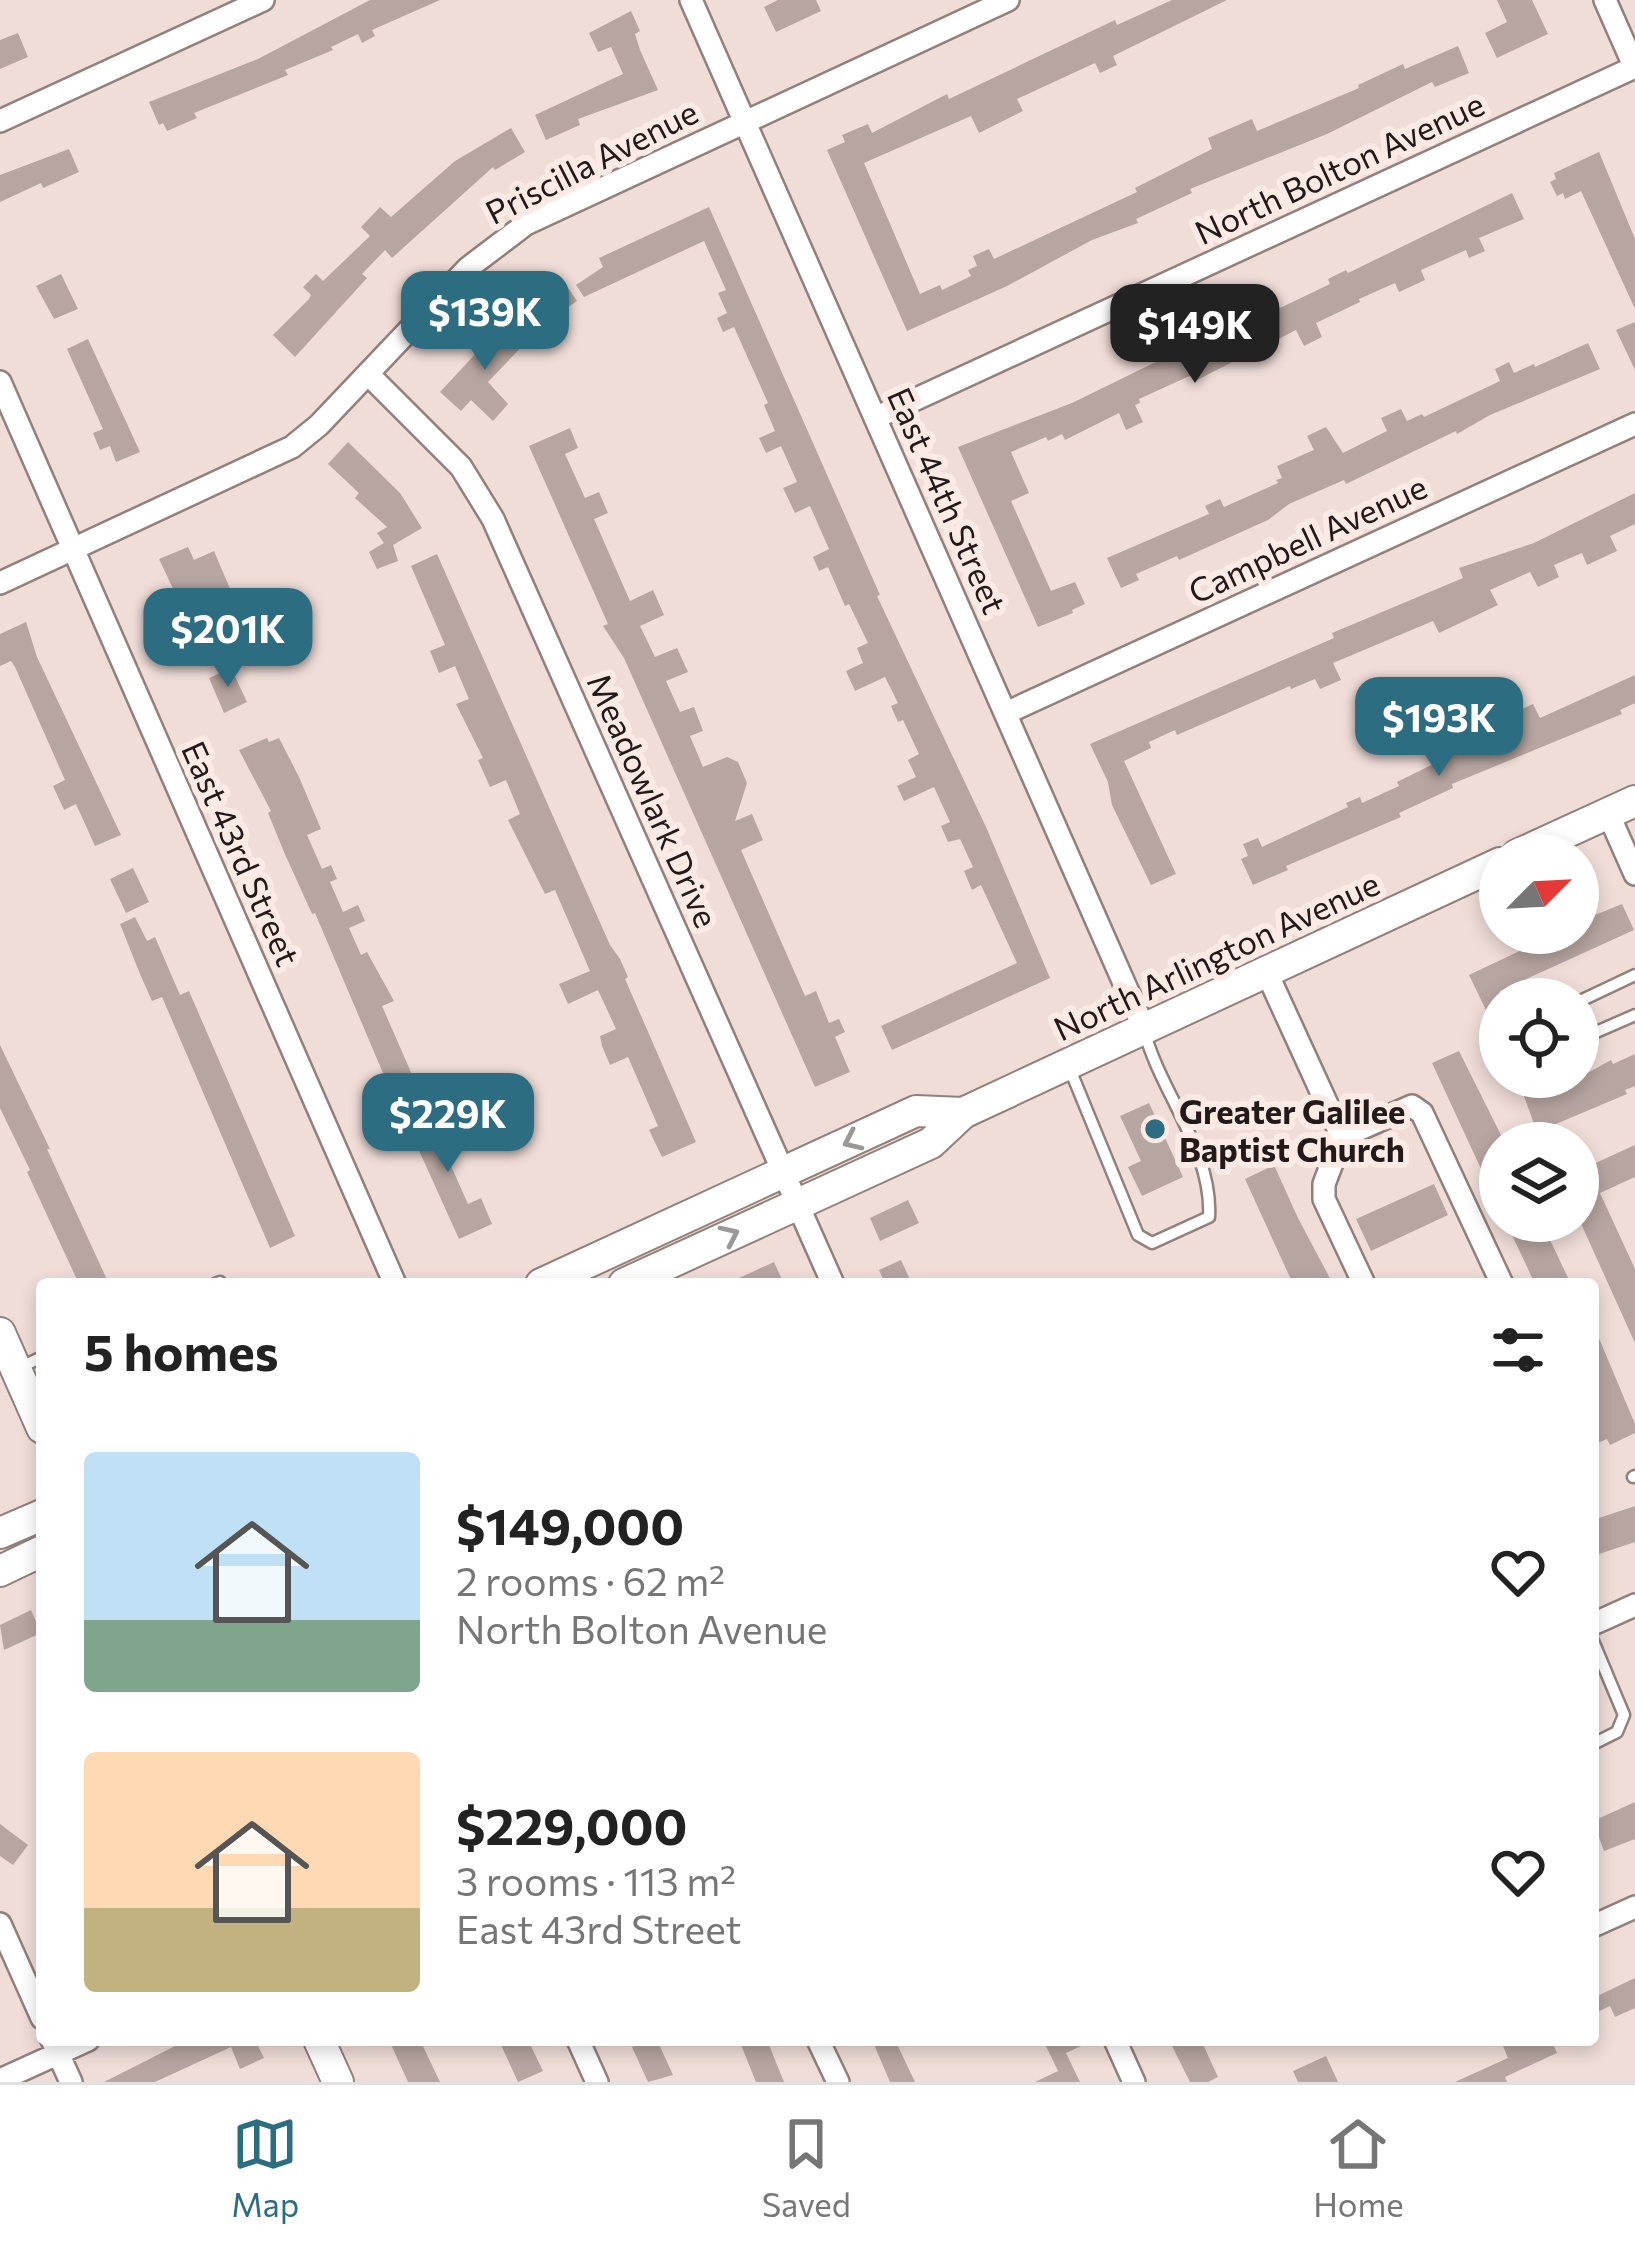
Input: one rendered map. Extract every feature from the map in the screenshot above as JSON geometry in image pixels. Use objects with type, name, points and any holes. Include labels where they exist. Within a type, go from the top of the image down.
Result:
[{"type":"main road","points":[[1563,834],[1622,807]]},
{"type":"main road","name":"North Arlington Avenue","points":[[637,1278],[931,1143],[963,1113],[1479,873]]},
{"type":"main road","name":"North Arlington Avenue","points":[[554,1278],[916,1111],[963,1113]]},
{"type":"main road","points":[[0,1333],[29,1363],[36,1398]]},
{"type":"main road","points":[[0,1533],[36,1518]]},
{"type":"main road","points":[[0,1571],[36,1554]]},
{"type":"main road","points":[[322,2046],[338,2082]]},
{"type":"street","points":[[0,121],[262,0]]},
{"type":"street","name":"East 44th Street","points":[[691,0],[1143,1027]]},
{"type":"street","name":"Priscilla Avenue","points":[[0,584],[279,455],[319,425],[468,268],[542,215],[1008,0]]},
{"type":"street","points":[[1605,0],[1635,67]]},
{"type":"street","name":"North Bolton Avenue","points":[[875,418],[1635,67]]},
{"type":"street","name":"Meadowlark Drive","points":[[368,374],[461,467],[493,519],[830,1278]]},
{"type":"street","name":"East 43rd Street","points":[[0,382],[392,1278]]},
{"type":"street","name":"Campbell Avenue","points":[[1006,713],[1635,424]]},
{"type":"street","points":[[1622,807],[1635,874]]},
{"type":"street","points":[[1266,970],[1342,1137]]},
{"type":"street","points":[[1361,1278],[1324,1199],[1324,1184],[1342,1137],[1408,1107],[1417,1107],[1499,1278]]},
{"type":"street","points":[[1599,1621],[1635,1605]]},
{"type":"street","points":[[1599,1923],[1635,1907]]},
{"type":"street","points":[[0,1924],[36,2005]]},
{"type":"street","points":[[581,2046],[597,2082]]},
{"type":"street","points":[[821,2046],[838,2082]]},
{"type":"street","points":[[1118,2046],[1134,2082]]},
{"type":"street","points":[[0,2080],[55,2047],[71,2082]]},
{"type":"lane","points":[[1599,991],[1635,975]]},
{"type":"lane","points":[[1599,1031],[1635,1015]]},
{"type":"lane","points":[[1067,1063],[1138,1235],[1152,1243],[1190,1228],[1209,1217],[1210,1196],[1196,1150],[1151,1057],[1143,1027]]},
{"type":"lane","points":[[1599,1655],[1624,1710],[1617,1732],[1599,1741]]},
{"type":"building","points":[[370,0],[440,0],[372,30],[375,36],[362,43],[358,34],[285,70],[288,75],[194,113],[197,118],[167,131],[163,123],[159,125],[149,102],[258,59]]},
{"type":"building","points":[[778,0],[816,0],[821,11],[776,32],[764,7]]},
{"type":"building","points":[[1172,0],[1227,0],[1113,56],[1117,65],[1100,73],[1095,63],[1017,99],[1023,111],[979,133],[971,116],[864,163],[920,294],[971,276],[968,270],[977,266],[973,256],[989,249],[994,259],[1137,192],[1135,188],[1212,149],[1208,138],[1252,119],[1257,131],[1403,64],[1405,69],[1458,46],[1469,73],[1435,87],[1432,82],[1327,134],[1190,189],[1192,193],[1136,219],[1138,223],[1092,240],[1007,286],[907,331],[827,150],[845,142],[842,135],[868,124],[872,133],[947,94],[949,99],[1115,20],[1117,25]]},
{"type":"building","points":[[1497,0],[1532,0],[1548,34],[1497,58],[1485,33],[1507,22]]},
{"type":"building","points":[[631,11],[640,31],[635,34],[640,50],[658,90],[578,119],[580,125],[546,140],[535,115],[623,74],[611,47],[598,52],[589,33]]},
{"type":"building","points":[[18,33],[28,57],[0,69],[0,40]]},
{"type":"building","points":[[511,128],[525,152],[493,167],[392,258],[385,250],[362,274],[367,278],[295,357],[273,335],[309,299],[303,287],[316,274],[323,281],[370,236],[361,227],[380,207],[391,217],[455,161]]},
{"type":"building","points":[[69,149],[79,172],[0,202],[0,175]]},
{"type":"building","points":[[1599,152],[1635,239],[1635,309],[1581,191],[1565,199],[1563,193],[1557,196],[1550,182],[1556,179],[1554,173]]},
{"type":"building","points":[[1512,193],[1524,219],[1479,238],[1485,251],[1469,258],[1466,250],[1421,270],[1425,280],[1399,292],[1395,283],[1359,299],[1316,323],[1322,337],[1304,346],[1296,330],[1197,380],[1194,374],[1139,399],[1135,405],[1143,422],[1126,430],[1119,413],[1065,440],[1062,434],[1048,441],[1046,437],[1011,452],[1029,493],[1011,501],[1051,591],[1075,582],[1085,604],[1038,627],[958,447],[1072,403],[1172,354],[1196,348],[1330,284],[1328,279],[1346,270]]},
{"type":"building","points":[[709,207],[877,596],[986,827],[1050,978],[892,1050],[881,1026],[1017,963],[981,885],[972,890],[964,871],[973,867],[960,839],[948,842],[941,826],[950,822],[934,787],[904,801],[897,786],[916,777],[908,760],[919,754],[903,720],[898,722],[891,706],[898,703],[885,677],[855,691],[846,671],[863,663],[857,648],[868,643],[828,567],[819,571],[813,557],[829,549],[810,506],[795,513],[783,488],[797,482],[781,446],[766,453],[759,438],[775,431],[764,405],[768,403],[734,327],[723,332],[717,318],[727,313],[718,293],[726,290],[704,241],[584,297],[576,285],[603,267],[599,258]]},
{"type":"building","points":[[61,274],[78,309],[54,319],[36,286]]},
{"type":"building","points":[[560,276],[577,301],[545,322],[528,297]]},
{"type":"building","points":[[507,320],[528,340],[488,382],[508,404],[493,421],[471,400],[461,411],[440,392]]},
{"type":"building","points":[[1635,322],[1635,370],[1616,330]]},
{"type":"building","points":[[88,339],[140,452],[116,462],[110,446],[100,450],[93,433],[103,429],[67,349]]},
{"type":"building","points":[[1588,343],[1600,369],[1346,484],[1344,480],[1289,504],[1268,520],[1136,574],[1139,580],[1121,588],[1107,558],[1209,514],[1205,506],[1220,499],[1224,507],[1278,483],[1282,478],[1277,466],[1314,450],[1307,436],[1326,427],[1343,453],[1387,431],[1381,418],[1401,409],[1407,421],[1424,417],[1500,381],[1495,369],[1509,362],[1514,373]]},
{"type":"building","points":[[570,428],[578,448],[565,454],[585,498],[599,492],[608,513],[594,519],[630,601],[653,590],[664,615],[640,626],[655,657],[677,648],[688,672],[666,681],[680,712],[694,707],[703,731],[690,736],[703,767],[727,757],[738,762],[747,783],[735,821],[752,814],[763,840],[741,850],[805,996],[816,991],[829,1023],[839,1019],[845,1032],[835,1037],[850,1072],[815,1087],[624,658],[603,626],[608,624],[529,446]]},
{"type":"building","points":[[348,442],[400,493],[422,528],[393,545],[398,561],[377,569],[369,552],[384,543],[377,533],[387,527],[328,464]]},
{"type":"building","points":[[1635,493],[1635,524],[1610,536],[1617,551],[1587,565],[1582,553],[1554,565],[1559,577],[1538,587],[1530,572],[1490,590],[1498,605],[1439,633],[1433,621],[1333,663],[1341,680],[1320,689],[1315,679],[1290,686],[1177,735],[1175,730],[1124,761],[1176,874],[1151,885],[1112,805],[1108,782],[1090,744],[1334,638],[1332,633],[1463,578],[1459,568],[1534,543]]},
{"type":"building","points":[[188,547],[194,560],[214,551],[231,591],[238,588],[247,607],[216,621],[224,638],[201,648],[159,559]]},
{"type":"building","points":[[437,554],[628,977],[696,1142],[662,1157],[649,1130],[658,1126],[628,1057],[610,1065],[602,1046],[600,1036],[616,1029],[598,990],[568,1004],[559,984],[590,971],[555,890],[545,894],[508,820],[520,814],[506,780],[490,787],[478,760],[483,758],[456,704],[469,699],[455,666],[439,673],[430,651],[445,645],[411,566]]},
{"type":"building","points":[[26,622],[37,657],[121,835],[95,846],[76,804],[64,810],[53,786],[65,780],[15,667],[11,661],[0,666],[0,634]]},
{"type":"building","points":[[231,668],[247,702],[224,713],[209,678]]},
{"type":"building","points":[[1635,675],[1635,703],[1620,710],[1622,714],[1452,784],[1453,788],[1399,813],[1401,817],[1253,885],[1241,859],[1248,856],[1243,844],[1258,838],[1262,847],[1348,807],[1346,803],[1360,797],[1362,803],[1399,786],[1397,782],[1506,728],[1502,718],[1533,704],[1540,718]]},
{"type":"building","points":[[267,738],[269,742],[279,738],[299,777],[321,829],[307,835],[322,869],[331,865],[337,879],[330,882],[343,912],[358,905],[365,921],[349,928],[361,955],[367,952],[394,1001],[382,1006],[421,1095],[397,1106],[284,852],[271,811],[239,750]]},
{"type":"building","points":[[133,868],[149,902],[126,913],[110,879]]},
{"type":"building","points":[[1622,904],[1634,930],[1599,946],[1599,913]]},
{"type":"building","points":[[135,917],[147,941],[155,937],[180,995],[189,991],[295,1236],[270,1248],[162,997],[152,1001],[140,974],[120,924]]},
{"type":"building","points":[[1514,954],[1581,954],[1529,978],[1479,978],[1479,996],[1469,975]]},
{"type":"building","points":[[0,1045],[106,1278],[76,1278],[0,1108]]},
{"type":"building","points":[[1459,1051],[1494,1122],[1479,1122],[1479,1165],[1432,1063]]},
{"type":"building","points":[[1635,1054],[1635,1086],[1625,1090],[1627,1094],[1561,1122],[1533,1122],[1525,1098],[1599,1098],[1599,1067],[1611,1060],[1613,1064]]},
{"type":"building","points":[[440,1101],[451,1127],[438,1132],[448,1159],[468,1204],[481,1198],[492,1224],[459,1239],[412,1135],[427,1128],[419,1110]]},
{"type":"building","points":[[1149,1103],[1183,1177],[1142,1196],[1128,1167],[1141,1161],[1120,1116]]},
{"type":"building","points":[[1635,1145],[1635,1177],[1600,1193],[1635,1269],[1635,1343],[1589,1242],[1599,1242],[1599,1161]]},
{"type":"building","points":[[1274,1165],[1330,1278],[1290,1278],[1245,1179]]},
{"type":"building","points":[[1434,1184],[1448,1215],[1371,1251],[1356,1219]]},
{"type":"building","points":[[908,1200],[919,1223],[880,1241],[870,1218]]},
{"type":"building","points":[[1515,1242],[1551,1242],[1568,1278],[1532,1278]]},
{"type":"building","points":[[901,1260],[909,1278],[882,1278],[879,1270]]},
{"type":"building","points":[[774,1262],[781,1278],[739,1278]]},
{"type":"building","points":[[1599,1338],[1635,1424],[1635,1433],[1610,1445],[1607,1439],[1599,1442]]},
{"type":"building","points":[[1635,1506],[1635,1542],[1599,1554],[1599,1518]]},
{"type":"building","points":[[31,1610],[36,1635],[4,1650],[0,1625]]},
{"type":"building","points":[[1635,1802],[1635,1839],[1604,1851],[1599,1818]]},
{"type":"building","points":[[0,1824],[28,1845],[13,1865],[0,1856]]},
{"type":"building","points":[[1635,1978],[1635,2008],[1615,2017],[1610,2006],[1599,2011],[1599,1995]]},
{"type":"building","points":[[175,2046],[258,2046],[264,2058],[240,2069],[231,2047],[155,2082],[104,2082]]},
{"type":"building","points":[[392,2046],[423,2046],[440,2082],[408,2082]]},
{"type":"building","points":[[501,2046],[531,2046],[543,2071],[518,2082]]},
{"type":"building","points":[[660,2046],[673,2075],[648,2082],[632,2047]]},
{"type":"building","points":[[741,2046],[769,2046],[784,2082],[756,2082]]},
{"type":"building","points":[[875,2046],[898,2046],[915,2082],[890,2082]]},
{"type":"building","points":[[1046,2046],[1081,2046],[1066,2053],[1080,2082],[1035,2082],[1058,2071]]},
{"type":"building","points":[[1172,2046],[1204,2046],[1218,2077],[1190,2082]]},
{"type":"building","points":[[1503,2046],[1554,2046],[1557,2053],[1505,2077],[1507,2082],[1455,2082],[1508,2058]]},
{"type":"building","points":[[1326,2056],[1338,2082],[1298,2082],[1293,2071]]},
{"type":"place","name":"Greater Galilee Baptist Church","points":[[1155,1129]]}]
